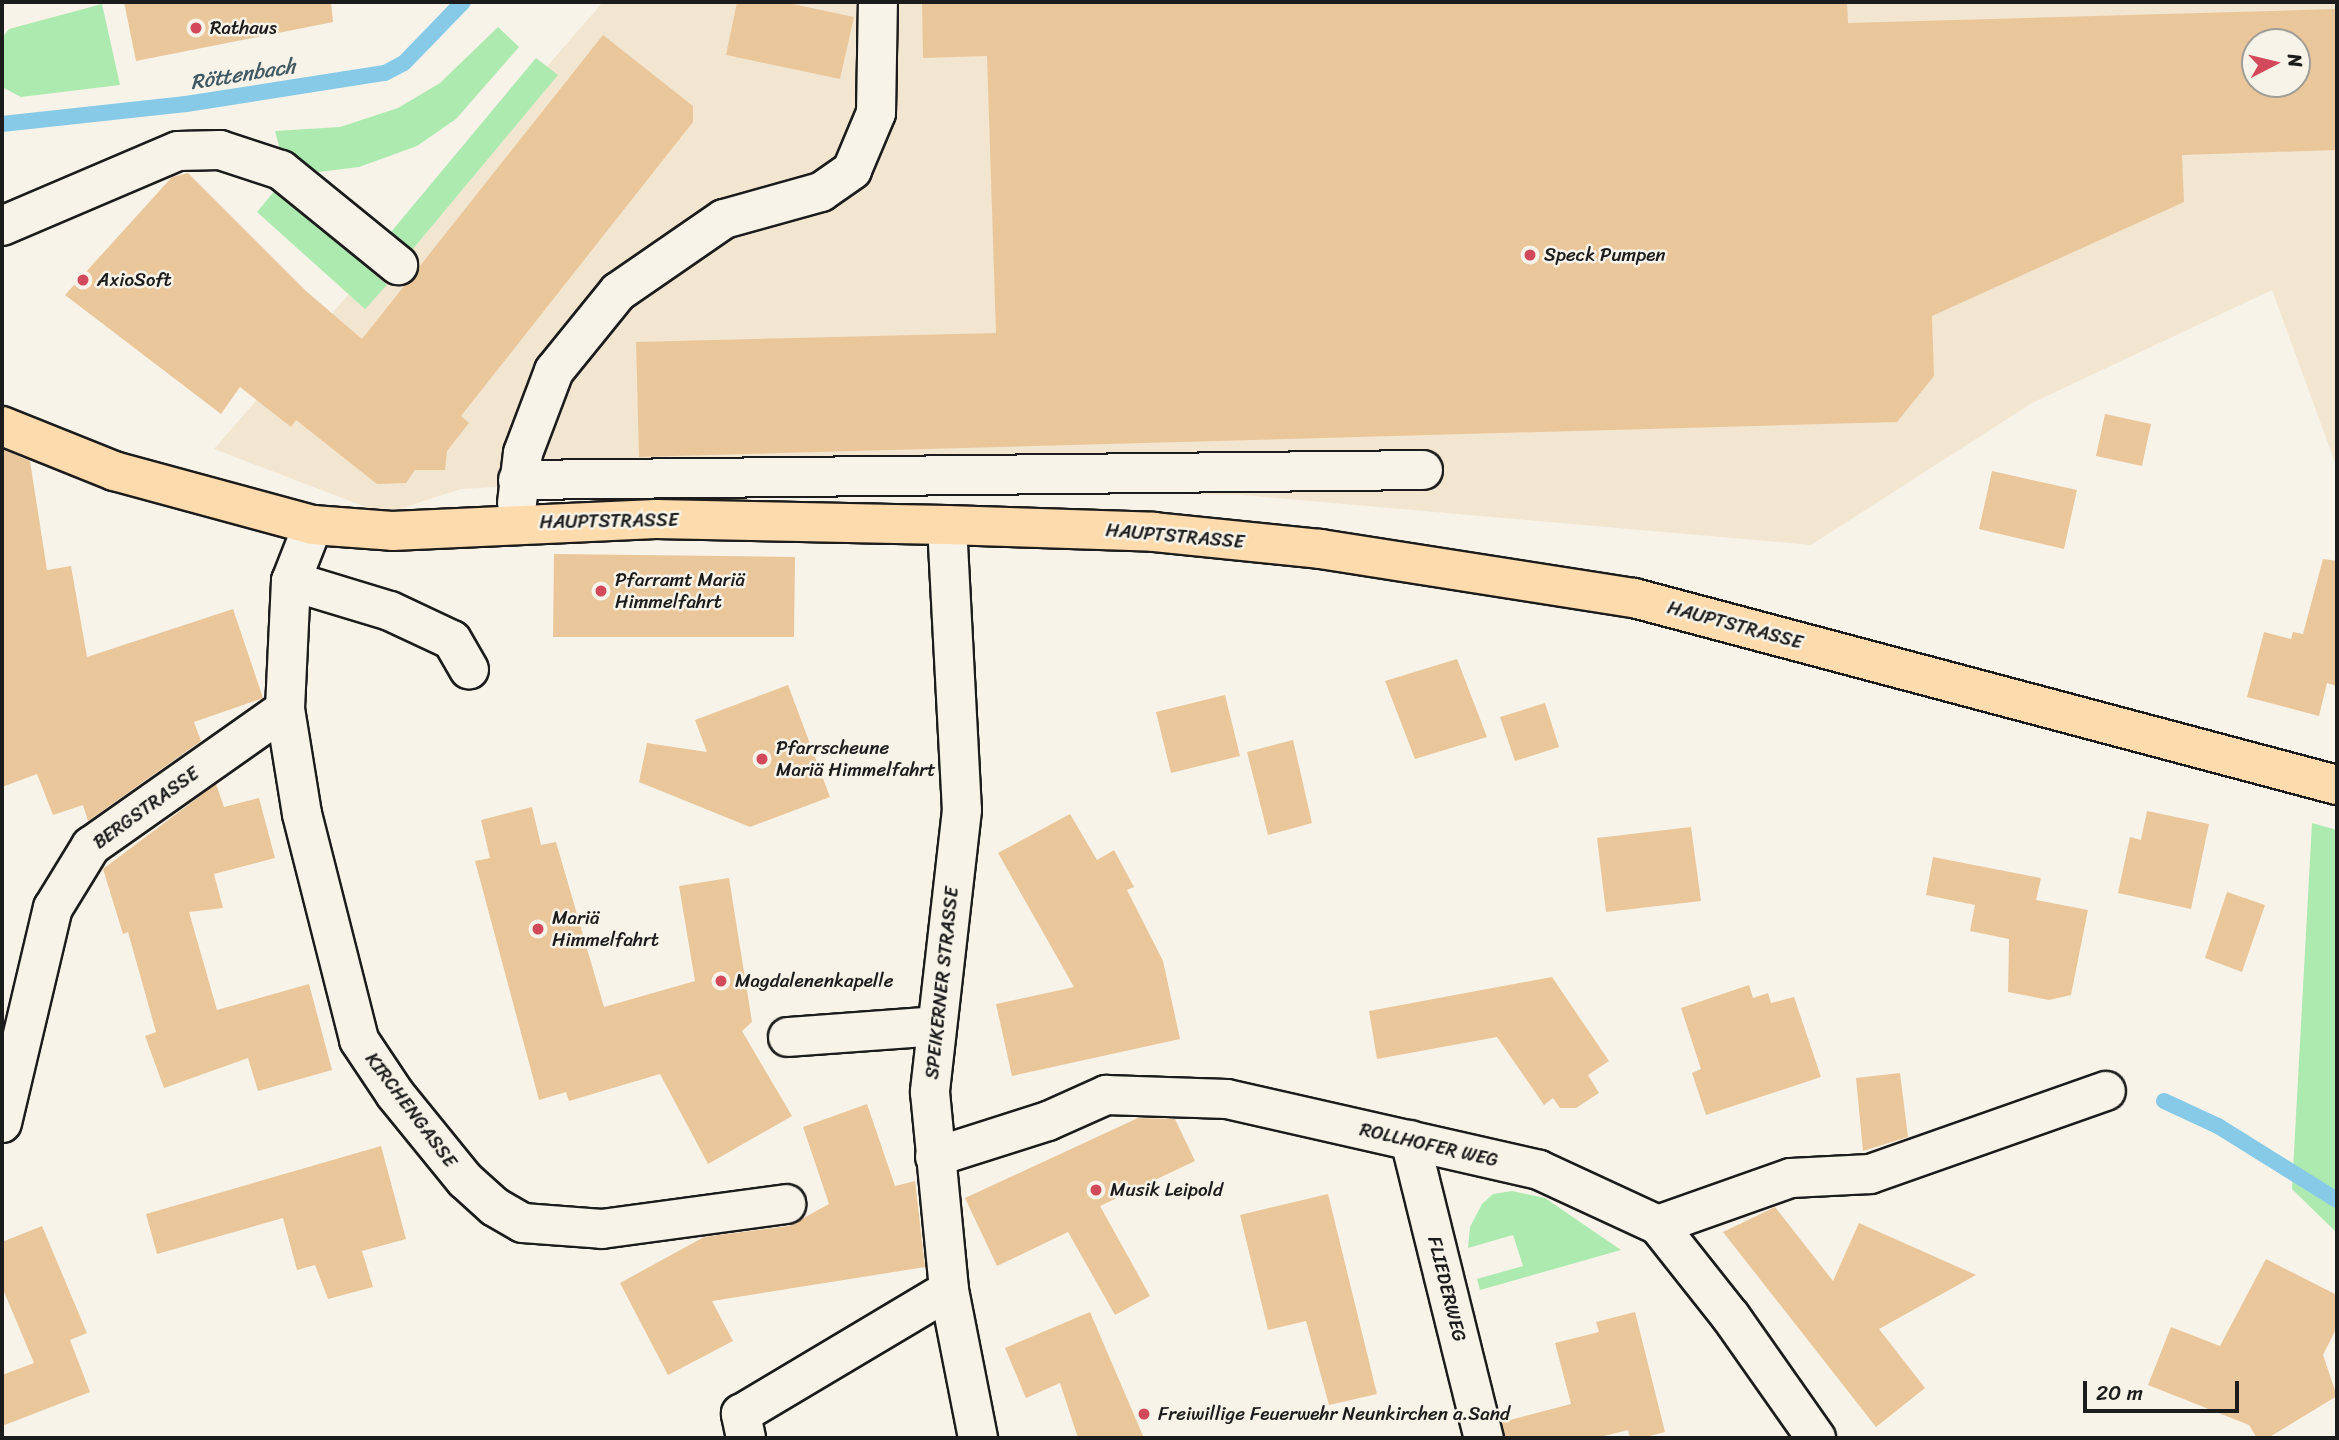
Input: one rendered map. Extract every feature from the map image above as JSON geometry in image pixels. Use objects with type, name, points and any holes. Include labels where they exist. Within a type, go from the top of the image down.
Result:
[{"type":"main road","name":"HAUPTSTRASSE","points":[[2,426],[114,471],[313,524],[392,531],[516,523],[947,525],[1154,532],[1265,543],[1634,598],[2337,785]]},
{"type":"street","points":[[516,523],[517,480],[554,371],[618,292],[724,219],[821,192],[852,170],[876,113],[878,2]]},
{"type":"street","points":[[2,226],[177,151],[220,150],[281,170],[398,265]]},
{"type":"street","points":[[517,480],[1423,470]]},
{"type":"street","points":[[285,709],[291,581],[313,524]]},
{"type":"street","name":"SPEIKERNER STRASSE","points":[[947,525],[961,810],[930,1092],[949,1290],[978,1438]]},
{"type":"street","points":[[291,581],[390,611],[453,640],[469,669]]},
{"type":"street","name":"BERGSTRASSE","points":[[2,1123],[53,908],[91,846],[285,709]]},
{"type":"street","name":"KIRCHENGASSE","points":[[285,709],[302,814],[359,1040],[466,1180],[495,1207],[523,1223],[602,1229],[786,1204]]},
{"type":"street","points":[[788,1037],[937,1026]]},
{"type":"street","points":[[1658,1225],[1791,1178],[1870,1174],[2106,1091]]},
{"type":"street","name":"ROLLHOFER WEG","points":[[935,1157],[1106,1095],[1227,1099],[1539,1170],[1658,1225],[1816,1438]]},
{"type":"street","name":"FLIEDERWEG","points":[[1410,1140],[1484,1438]]},
{"type":"street","points":[[746,1438],[741,1413],[949,1290]]},
{"type":"shaded area","points":[[603,2],[2337,2],[2337,468],[2272,290],[2032,403],[1811,545],[1242,495],[553,484],[461,489],[384,514],[214,449]]},
{"type":"green space","points":[[102,4],[120,85],[21,97],[2,87],[2,38],[9,29]]},
{"type":"green space","points":[[498,27],[519,47],[456,119],[417,146],[359,167],[319,172],[280,150],[275,131],[340,127],[398,108],[440,83]]},
{"type":"green space","points":[[536,58],[558,75],[412,250],[391,232]]},
{"type":"green space","points":[[277,188],[387,285],[365,309],[257,212]]},
{"type":"green space","points":[[2312,823],[2337,830],[2337,1233],[2292,1189]]},
{"type":"green space","points":[[1512,1191],[1545,1198],[1621,1250],[1480,1290],[1477,1279],[1523,1266],[1513,1235],[1468,1248],[1470,1227],[1482,1204],[1493,1194]]},
{"type":"building","name":"Rathaus","points":[[124,2],[331,2],[333,22],[136,61]]},
{"type":"building","points":[[737,2],[783,2],[854,17],[840,79],[726,55]]},
{"type":"building","name":"Speck Pumpen","points":[[922,2],[1847,2],[1848,23],[2337,9],[2337,150],[2182,155],[2184,202],[1932,316],[1934,376],[1897,422],[639,457],[636,342],[996,333],[987,56],[923,58]]},
{"type":"building","points":[[603,35],[693,106],[693,122],[461,416],[469,423],[447,451],[445,470],[415,470],[406,483],[377,484],[296,420],[291,427],[240,387],[221,414],[65,295],[172,177],[188,173],[306,291],[362,339]]},
{"type":"building","points":[[2105,414],[2151,424],[2142,466],[2096,456]]},
{"type":"building","points":[[2,449],[30,461],[47,570],[71,566],[87,657],[233,609],[263,698],[194,722],[201,741],[88,821],[83,805],[53,815],[37,774],[2,787]]},
{"type":"building","points":[[1992,471],[2077,490],[2064,549],[1979,529]]},
{"type":"building","points":[[554,554],[795,557],[794,637],[553,637]]},
{"type":"building","points":[[2323,559],[2337,561],[2337,686],[2327,683],[2319,716],[2247,697],[2264,632],[2291,639],[2293,632],[2303,634]]},
{"type":"building","points":[[1457,659],[1487,737],[1415,759],[1385,681]]},
{"type":"building","name":"Pfarrscheune Mariä Himmelfahrt","points":[[788,685],[830,797],[750,827],[639,782],[647,743],[707,752],[695,720]]},
{"type":"building","points":[[1225,695],[1240,756],[1171,773],[1156,712]]},
{"type":"building","points":[[1545,703],[1559,747],[1515,761],[1500,717]]},
{"type":"building","points":[[1293,740],[1312,823],[1268,835],[1247,752]]},
{"type":"building","points":[[216,784],[224,807],[259,798],[275,858],[214,874],[223,908],[189,912],[217,1010],[309,984],[332,1070],[258,1091],[248,1058],[164,1088],[145,1036],[156,1032],[128,932],[123,934],[103,869]]},
{"type":"building","points":[[532,807],[541,845],[556,842],[604,1007],[695,981],[679,886],[729,878],[752,1022],[742,1031],[792,1116],[708,1164],[660,1074],[569,1101],[566,1092],[539,1100],[475,861],[490,858],[481,820]]},
{"type":"building","points":[[2147,811],[2209,824],[2191,909],[2118,893],[2130,837],[2141,840]]},
{"type":"building","points":[[1070,814],[1097,860],[1114,850],[1134,887],[1127,890],[1163,961],[1180,1039],[1012,1076],[996,1004],[1074,987],[998,853]]},
{"type":"building","points":[[1691,827],[1701,901],[1606,912],[1597,838]]},
{"type":"building","points":[[1933,857],[2041,878],[2036,900],[2088,910],[2071,995],[2049,1000],[2008,992],[2009,939],[1970,931],[1975,905],[1926,895]]},
{"type":"building","points":[[2227,892],[2265,905],[2242,972],[2205,958]]},
{"type":"building","points":[[1552,977],[1609,1061],[1588,1075],[1599,1093],[1576,1108],[1560,1108],[1553,1098],[1544,1105],[1497,1037],[1377,1059],[1369,1011]]},
{"type":"building","points":[[1749,985],[1753,998],[1768,993],[1771,1003],[1794,997],[1821,1077],[1706,1115],[1692,1073],[1701,1069],[1681,1008]]},
{"type":"building","points":[[1900,1073],[1908,1137],[1863,1151],[1856,1078]]},
{"type":"building","points":[[867,1104],[895,1186],[915,1181],[925,1267],[712,1301],[733,1341],[668,1375],[620,1283],[704,1237],[789,1226],[829,1204],[803,1127]]},
{"type":"building","points":[[1138,1118],[1175,1119],[1195,1161],[1100,1206],[1150,1296],[1115,1315],[1068,1232],[997,1266],[965,1198]]},
{"type":"building","points":[[381,1146],[406,1239],[362,1251],[373,1287],[328,1299],[315,1265],[297,1270],[283,1218],[157,1254],[146,1214]]},
{"type":"building","points":[[1328,1194],[1377,1394],[1329,1405],[1306,1321],[1268,1330],[1240,1215]]},
{"type":"building","points":[[1775,1207],[1833,1281],[1859,1223],[1976,1275],[1879,1329],[1925,1388],[1876,1427],[1723,1232]]},
{"type":"building","points":[[42,1226],[87,1333],[70,1340],[90,1392],[2,1426],[2,1375],[34,1363],[2,1287],[2,1242]]},
{"type":"building","points":[[2266,1259],[2337,1295],[2337,1327],[2323,1355],[2337,1396],[2268,1438],[2257,1438],[2249,1425],[2148,1385],[2171,1327],[2220,1346]]},
{"type":"building","points":[[1090,1312],[1144,1438],[1078,1438],[1060,1383],[1026,1398],[1005,1348]]},
{"type":"building","points":[[1635,1312],[1665,1432],[1642,1438],[1630,1438],[1628,1430],[1596,1438],[1505,1438],[1502,1422],[1571,1404],[1555,1343],[1599,1332],[1596,1322]]},
{"type":"waterway","name":"Röttenbach","points":[[2,124],[186,104],[385,73],[404,63],[463,2]]},
{"type":"waterway","points":[[2164,1101],[2218,1126],[2337,1200]]},
{"type":"place","name":"Rathaus","points":[[196,28]]},
{"type":"place","name":"Speck Pumpen","points":[[1530,255]]},
{"type":"place","name":"AxioSoft","points":[[83,280]]},
{"type":"place","name":"Pfarramt Mariä Himmelfahrt","points":[[601,591]]},
{"type":"place","name":"Pfarrscheune Mariä Himmelfahrt","points":[[762,759]]},
{"type":"place","name":"Mariä Himmelfahrt","points":[[538,929]]},
{"type":"place","name":"Magdalenenkapelle","points":[[721,981]]},
{"type":"place","name":"Musik Leipold","points":[[1096,1190]]},
{"type":"place","name":"Freiwillige Feuerwehr Neunkirchen a.Sand","points":[[1144,1414]]}]
